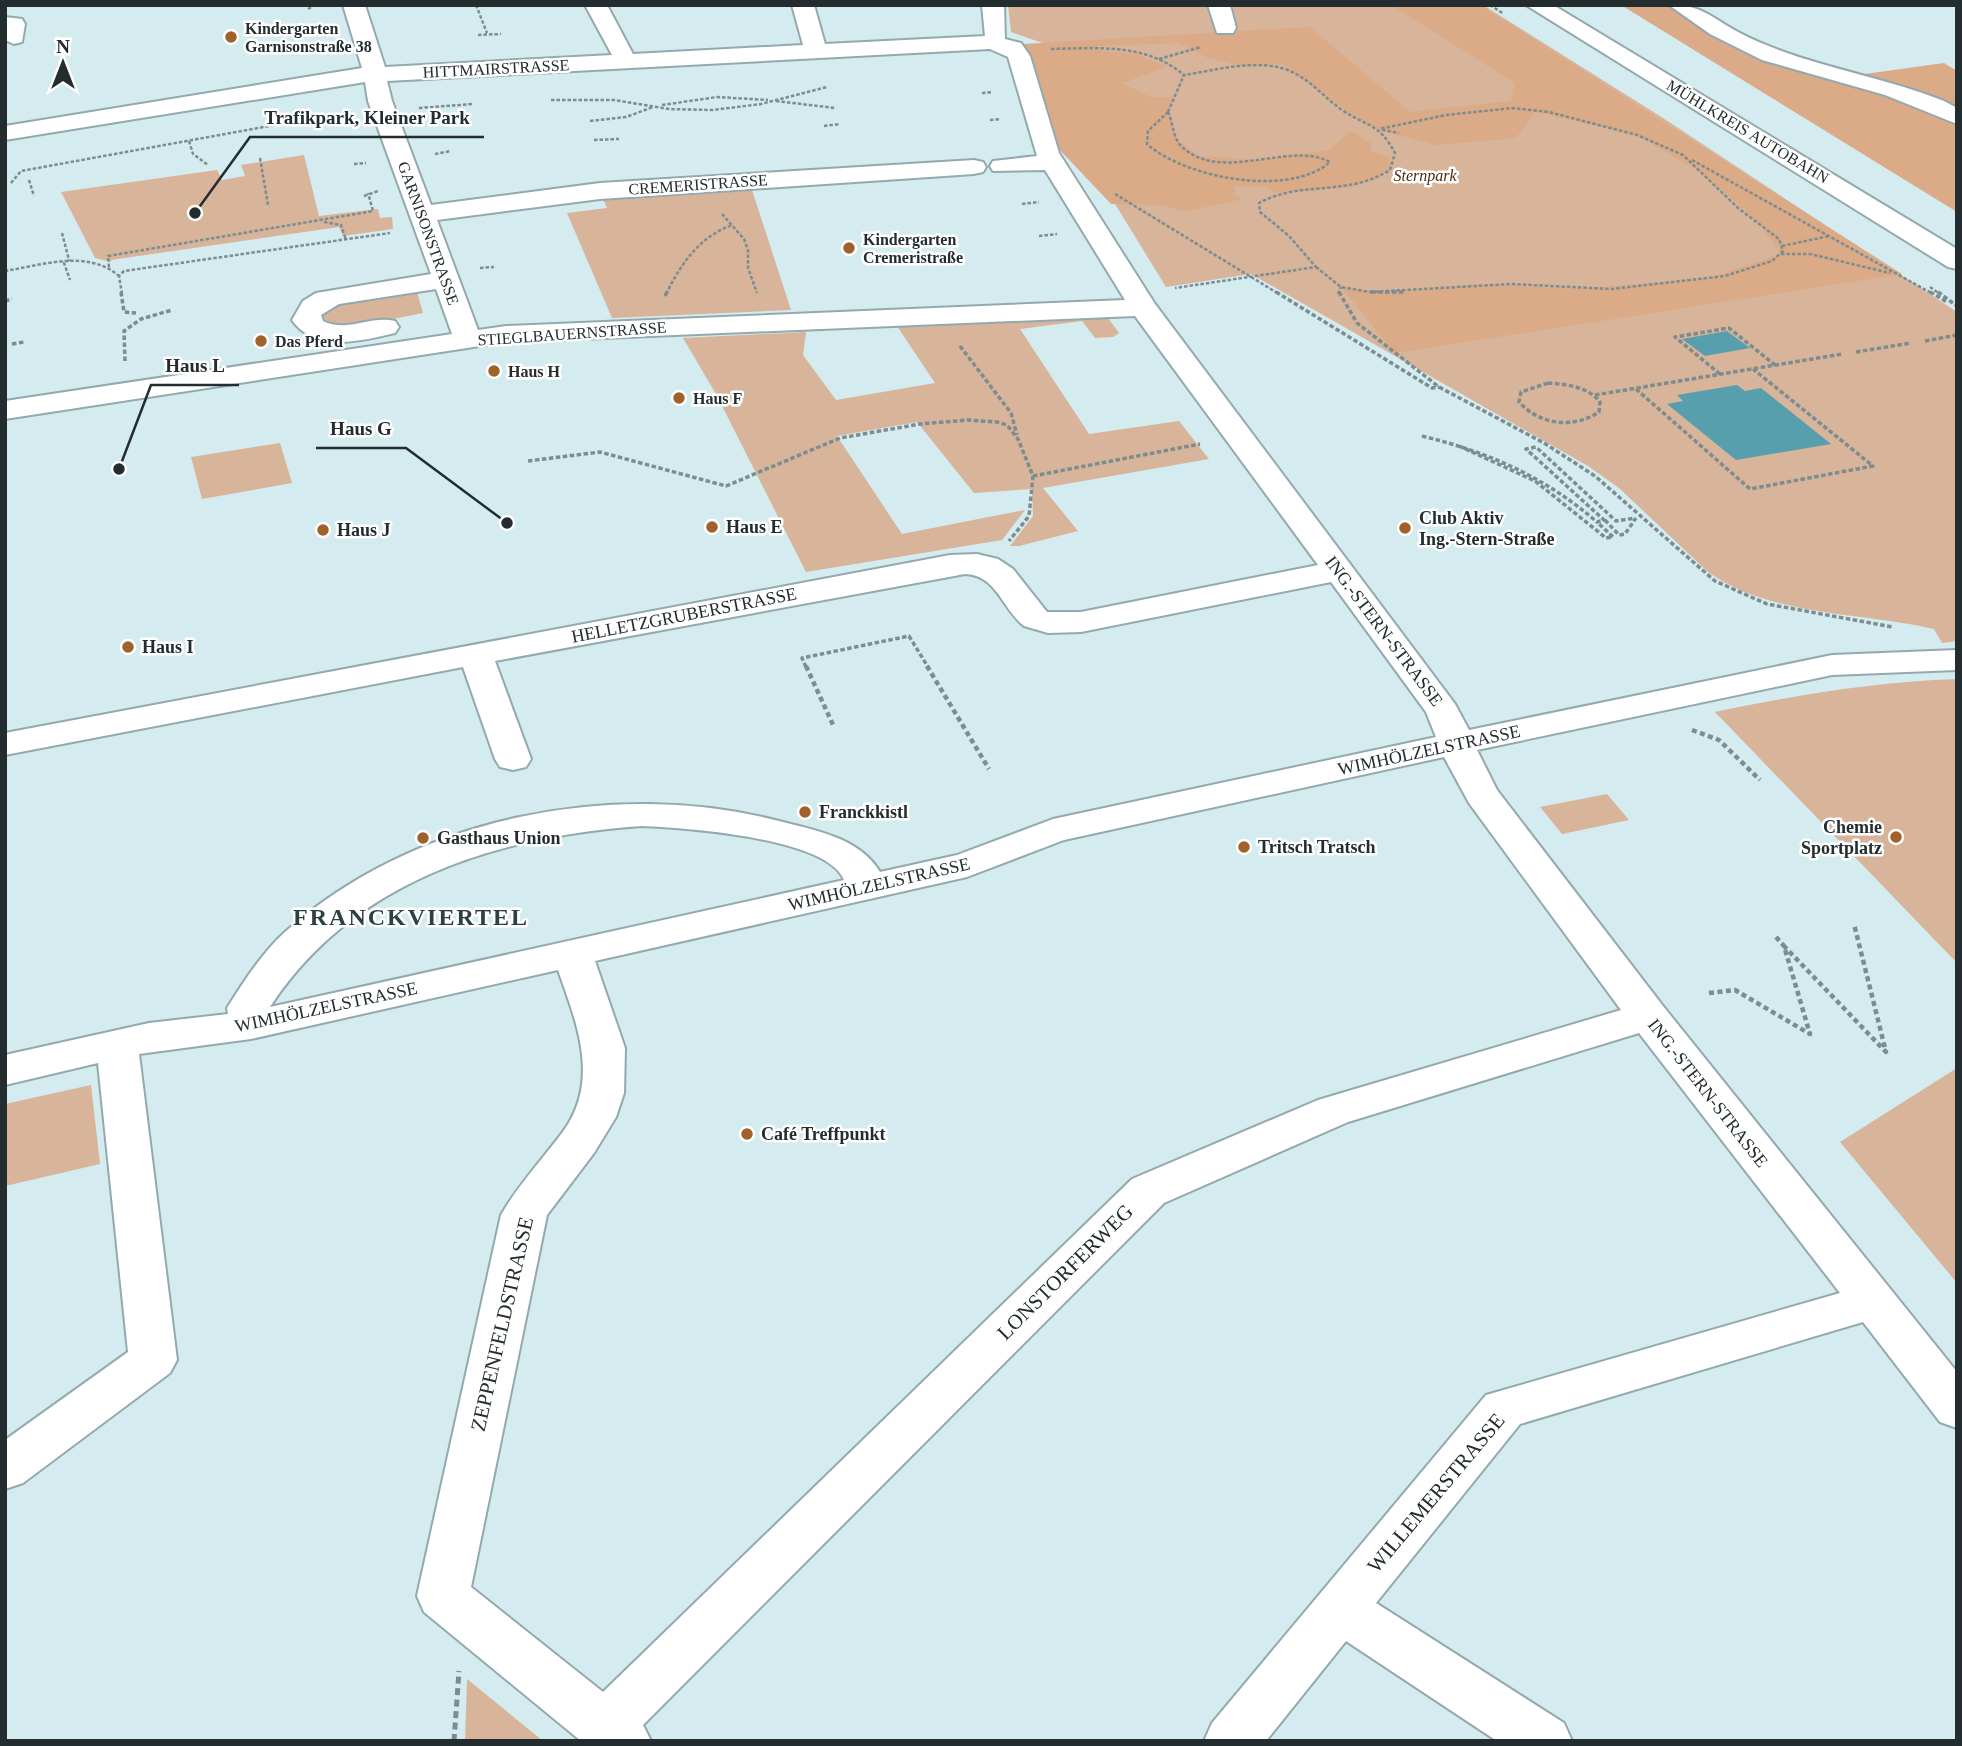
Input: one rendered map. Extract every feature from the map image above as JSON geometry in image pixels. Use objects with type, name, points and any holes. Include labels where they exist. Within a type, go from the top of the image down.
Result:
[{"type":"main road","name":"GARNISONSTRASSE","points":[[354,5],[375,74],[380,101],[464,328]]},
{"type":"main road","points":[[596,5],[626,61]]},
{"type":"main road","points":[[803,5],[816,51]]},
{"type":"main road","points":[[991,42],[996,36],[993,5]]},
{"type":"main road","points":[[1219,5],[1225,28]]},
{"type":"main road","name":"MÜHLKREIS AUTOBAHN","points":[[1537,5],[1760,138],[1957,261]]},
{"type":"main road","name":"MÜHLKREIS AUTOBAHN","points":[[1576,5],[1840,161]]},
{"type":"main road","points":[[1681,5],[1727,36],[1752,48],[1816,69],[1910,94],[1957,117]]},
{"type":"main road","name":"HITTMAIRSTRASSE","points":[[5,133],[329,78],[991,42]]},
{"type":"main road","name":"ING.-STERN-STRASSE","points":[[991,42],[1007,45],[1017,53],[1052,162],[1153,298],[1338,571],[1444,710],[1474,783],[1648,1016],[1870,1302],[1957,1408]]},
{"type":"main road","points":[[1002,166],[1052,162]]},
{"type":"main road","name":"CREMERISTRASSE","points":[[422,214],[600,191],[974,167]]},
{"type":"main road","points":[[445,281],[336,296],[310,308],[306,320],[319,330],[346,333],[464,328]]},
{"type":"main road","name":"STIEGLBAUERNSTRASSE","points":[[7,405],[464,328],[506,334],[1153,298]]},
{"type":"main road","name":"HELLETZGRUBERSTRASSE","points":[[5,744],[972,563],[990,565],[1001,573],[1028,612],[1038,620],[1059,623],[1081,622],[1338,571]]},
{"type":"main road","points":[[476,654],[513,759]]},
{"type":"main road","name":"WIMHÖLZELSTRASSE","points":[[5,1070],[149,1037],[251,1025],[867,888],[967,865],[1053,831],[1815,667],[1889,661],[1957,660]]},
{"type":"main road","points":[[251,1025],[248,1008],[270,975],[298,943],[339,909],[365,891],[445,853],[533,829],[574,820],[663,814],[746,824],[822,847],[855,864],[867,888]]},
{"type":"main road","name":"ZEPPENFELDSTRASSE","points":[[468,1641],[443,1596],[524,1215],[535,1193],[579,1142],[604,1096],[607,1054],[572,953]]},
{"type":"main road","name":"LONSTORFERWEG","points":[[614,1734],[1148,1191],[1332,1111],[1648,1016]]},
{"type":"main road","points":[[5,1468],[153,1360],[117,1044]]},
{"type":"main road","name":"WILLEMERSTRASSE","points":[[1232,1741],[1503,1409],[1870,1302]]},
{"type":"main road","points":[[1341,1609],[1544,1741]]},
{"type":"main road","points":[[468,1641],[614,1734]]},
{"type":"path","points":[[476,5],[487,33]]},
{"type":"path","points":[[308,9],[313,6]]},
{"type":"path","points":[[1048,49],[1123,50],[1158,59],[1184,75],[1243,67],[1281,68],[1297,74],[1343,111],[1378,130],[1399,134]]},
{"type":"path","points":[[1158,59],[1181,54]]},
{"type":"path","points":[[1168,112],[1178,143],[1201,158],[1246,163],[1315,155],[1327,158],[1329,165],[1308,175],[1265,180],[1226,177],[1179,167],[1155,155],[1146,141],[1148,131],[1168,112],[1184,75]]},
{"type":"path","points":[[549,100],[614,100],[656,107],[713,110],[774,101],[827,87]]},
{"type":"path","points":[[704,99],[707,92]]},
{"type":"path","points":[[590,121],[626,117],[656,107],[704,99],[774,101],[835,108]]},
{"type":"path","points":[[415,108],[484,103]]},
{"type":"path","points":[[1378,130],[1472,111],[1525,108],[1637,135],[1683,155],[1957,308]]},
{"type":"path","points":[[10,183],[21,171],[308,120],[354,116]]},
{"type":"path","points":[[824,126],[840,124]]},
{"type":"path","points":[[1378,130],[1395,149],[1395,160],[1386,173],[1353,187],[1280,194],[1268,197],[1257,205],[1316,267],[1341,287],[1391,293],[1501,284],[1620,289],[1727,275],[1769,264],[1781,254],[1810,254],[1900,276]]},
{"type":"path","points":[[594,141],[619,139]]},
{"type":"path","points":[[189,141],[193,154],[208,165]]},
{"type":"path","points":[[1683,155],[1738,208],[1779,239],[1781,254]]},
{"type":"path","points":[[260,158],[268,205]]},
{"type":"path","points":[[29,180],[34,195]]},
{"type":"path","points":[[1112,192],[1432,388],[1439,387]]},
{"type":"path","points":[[109,267],[107,256],[373,211],[368,193]]},
{"type":"path","points":[[1022,204],[1044,202]]},
{"type":"path","points":[[715,206],[744,239],[748,250],[748,268],[761,302]]},
{"type":"path","points":[[320,222],[341,225],[346,240]]},
{"type":"path","points":[[663,299],[694,250],[712,233],[732,225]]},
{"type":"path","points":[[62,233],[69,260],[64,263]]},
{"type":"path","points":[[119,276],[124,271],[391,233]]},
{"type":"path","points":[[1039,236],[1061,234]]},
{"type":"path","points":[[1782,246],[1829,236]]},
{"type":"path","points":[[5,271],[93,260],[109,267],[119,276],[124,312],[136,313]]},
{"type":"path","points":[[64,263],[70,279]]},
{"type":"path","points":[[484,268],[494,267]]},
{"type":"path","points":[[1153,298],[1250,277],[1316,267]]},
{"type":"path","points":[[1341,287],[1338,294],[1354,320],[1439,387],[1552,447],[1595,476],[1644,516],[1706,575],[1734,591],[1788,610],[1902,628]]},
{"type":"path","points":[[5,301],[12,299]]},
{"type":"path","points":[[126,369],[122,343],[124,331],[141,318],[172,310]]},
{"type":"path","points":[[1720,374],[1675,337],[1729,328],[1776,365]]},
{"type":"path","points":[[1925,341],[1957,335]]},
{"type":"path","points":[[12,344],[24,342]]},
{"type":"path","points":[[957,343],[1011,413],[1033,476],[1029,516],[1007,543]]},
{"type":"path","points":[[1856,352],[1911,343]]},
{"type":"path","points":[[1595,395],[1600,402],[1600,412],[1576,422],[1542,418],[1531,414],[1519,402],[1519,396],[1528,388],[1550,383],[1576,386],[1595,395],[1842,354]]},
{"type":"path","points":[[1636,388],[1750,489],[1873,466],[1752,369]]},
{"type":"path","points":[[528,461],[600,452],[726,486],[840,439],[920,425],[968,420],[997,422],[1007,425],[1018,439]]},
{"type":"path","points":[[1422,436],[1455,443],[1480,450],[1535,474],[1564,493],[1613,537],[1606,538],[1560,498],[1535,481],[1455,443]]},
{"type":"path","points":[[1033,476],[1201,444]]},
{"type":"path","points":[[1635,518],[1625,534],[1619,535],[1526,448],[1539,448],[1616,522],[1644,516]]},
{"type":"path","points":[[1597,522],[1604,520]]},
{"type":"path","points":[[834,727],[802,658],[909,636],[989,769]]},
{"type":"path","points":[[1686,728],[1719,740],[1760,780]]},
{"type":"path","points":[[1776,936],[1886,1052],[1854,924]]},
{"type":"path","points":[[1709,993],[1735,990],[1810,1034],[1784,946]]},
{"type":"path","points":[[454,1741],[468,1641]]},
{"type":"green space","name":"Sternpark","points":[[1008,5],[1212,5],[1219,30],[1237,29],[1231,5],[1483,5],[1663,118],[1957,312],[1957,641],[1942,643],[1934,629],[1788,605],[1733,587],[1708,572],[1619,488],[1588,466],[1251,274],[1166,287],[1085,155],[1051,46],[1011,32]]},
{"type":"green space","points":[[304,155],[319,216],[378,209],[380,218],[392,217],[393,229],[343,236],[339,227],[111,262],[95,258],[61,192],[217,170],[222,180],[245,176],[241,165]]},
{"type":"green space","points":[[751,187],[791,310],[612,318],[567,213],[607,208],[602,197]]},
{"type":"green space","points":[[417,292],[423,313],[353,324],[327,321],[320,315],[334,303]]},
{"type":"green space","points":[[1108,318],[1119,333],[1113,337],[1095,338],[1082,321],[1020,329],[1089,434],[1179,421],[1209,459],[1043,488],[1078,531],[1010,546],[1033,516],[1032,489],[974,493],[917,422],[837,436],[902,534],[1025,510],[1002,540],[806,572],[716,394],[683,338],[806,332],[803,355],[836,400],[935,383],[897,326]]},
{"type":"green space","points":[[280,443],[292,483],[202,499],[191,457]]},
{"type":"green space","name":"Chemie Sportplatz","points":[[1957,679],[1957,963],[1715,712],[1835,690]]},
{"type":"green space","points":[[1607,794],[1629,820],[1562,834],[1540,807]]},
{"type":"green space","points":[[1957,1068],[1957,1283],[1840,1142]]},
{"type":"green space","points":[[91,1085],[100,1164],[5,1186],[5,1104]]},
{"type":"green space","points":[[467,1679],[543,1741],[465,1741]]},
{"type":"shaded area","points":[[1391,5],[1480,5],[1902,274],[1395,353],[1341,287],[1379,293],[1475,284],[1574,289],[1710,278],[1781,254],[1759,223],[1703,174],[1637,135],[1535,112],[1516,138],[1435,145],[1378,129],[1358,119],[1283,64],[1243,67],[1206,57],[1179,43],[1098,46],[1091,50],[1136,54],[1167,67],[1122,83],[1150,97],[1174,97],[1168,112],[1177,140],[1198,156],[1257,160],[1329,150],[1351,131],[1372,144],[1370,151],[1390,157],[1390,170],[1353,187],[1276,193],[1267,187],[1235,186],[1234,195],[1243,199],[1186,211],[1159,205],[1111,204],[1039,128],[1007,45],[1310,27],[1410,112],[1511,101],[1515,83]]},
{"type":"shaded area","points":[[1621,5],[1670,5],[1836,78],[1944,63],[1957,71],[1957,212]]},
{"type":"water","points":[[1727,331],[1750,348],[1705,356],[1682,339]]},
{"type":"water","points":[[1737,385],[1745,391],[1761,388],[1831,444],[1736,460],[1667,404],[1683,401],[1677,395]]},
{"type":"place","name":"Kindergarten Garnisonstraße 38","points":[[231,37]]},
{"type":"place","name":"Trafikpark, Kleiner Park","points":[[195,213]]},
{"type":"place","name":"Kindergarten Cremeristraße","points":[[849,248]]},
{"type":"place","name":"Das Pferd","points":[[261,341]]},
{"type":"place","name":"Haus H","points":[[494,371]]},
{"type":"place","name":"Haus F","points":[[679,398]]},
{"type":"place","name":"Haus L","points":[[119,469]]},
{"type":"place","name":"Haus G","points":[[507,523]]},
{"type":"place","name":"Haus E","points":[[712,527]]},
{"type":"place","name":"Club Aktiv Ing.-Stern-Straße","points":[[1405,528]]},
{"type":"place","name":"Haus J","points":[[323,530]]},
{"type":"place","name":"Haus I","points":[[128,647]]},
{"type":"place","name":"Franckkistl","points":[[805,812]]},
{"type":"place","name":"Chemie Sportplatz","points":[[1896,837]]},
{"type":"place","name":"Gasthaus Union","points":[[423,838]]},
{"type":"place","name":"Tritsch Tratsch","points":[[1244,847]]},
{"type":"place","name":"Café Treffpunkt","points":[[747,1134]]},
{"type":"district","name":"FRANCKVIERTEL","points":[[411,917]]}]
